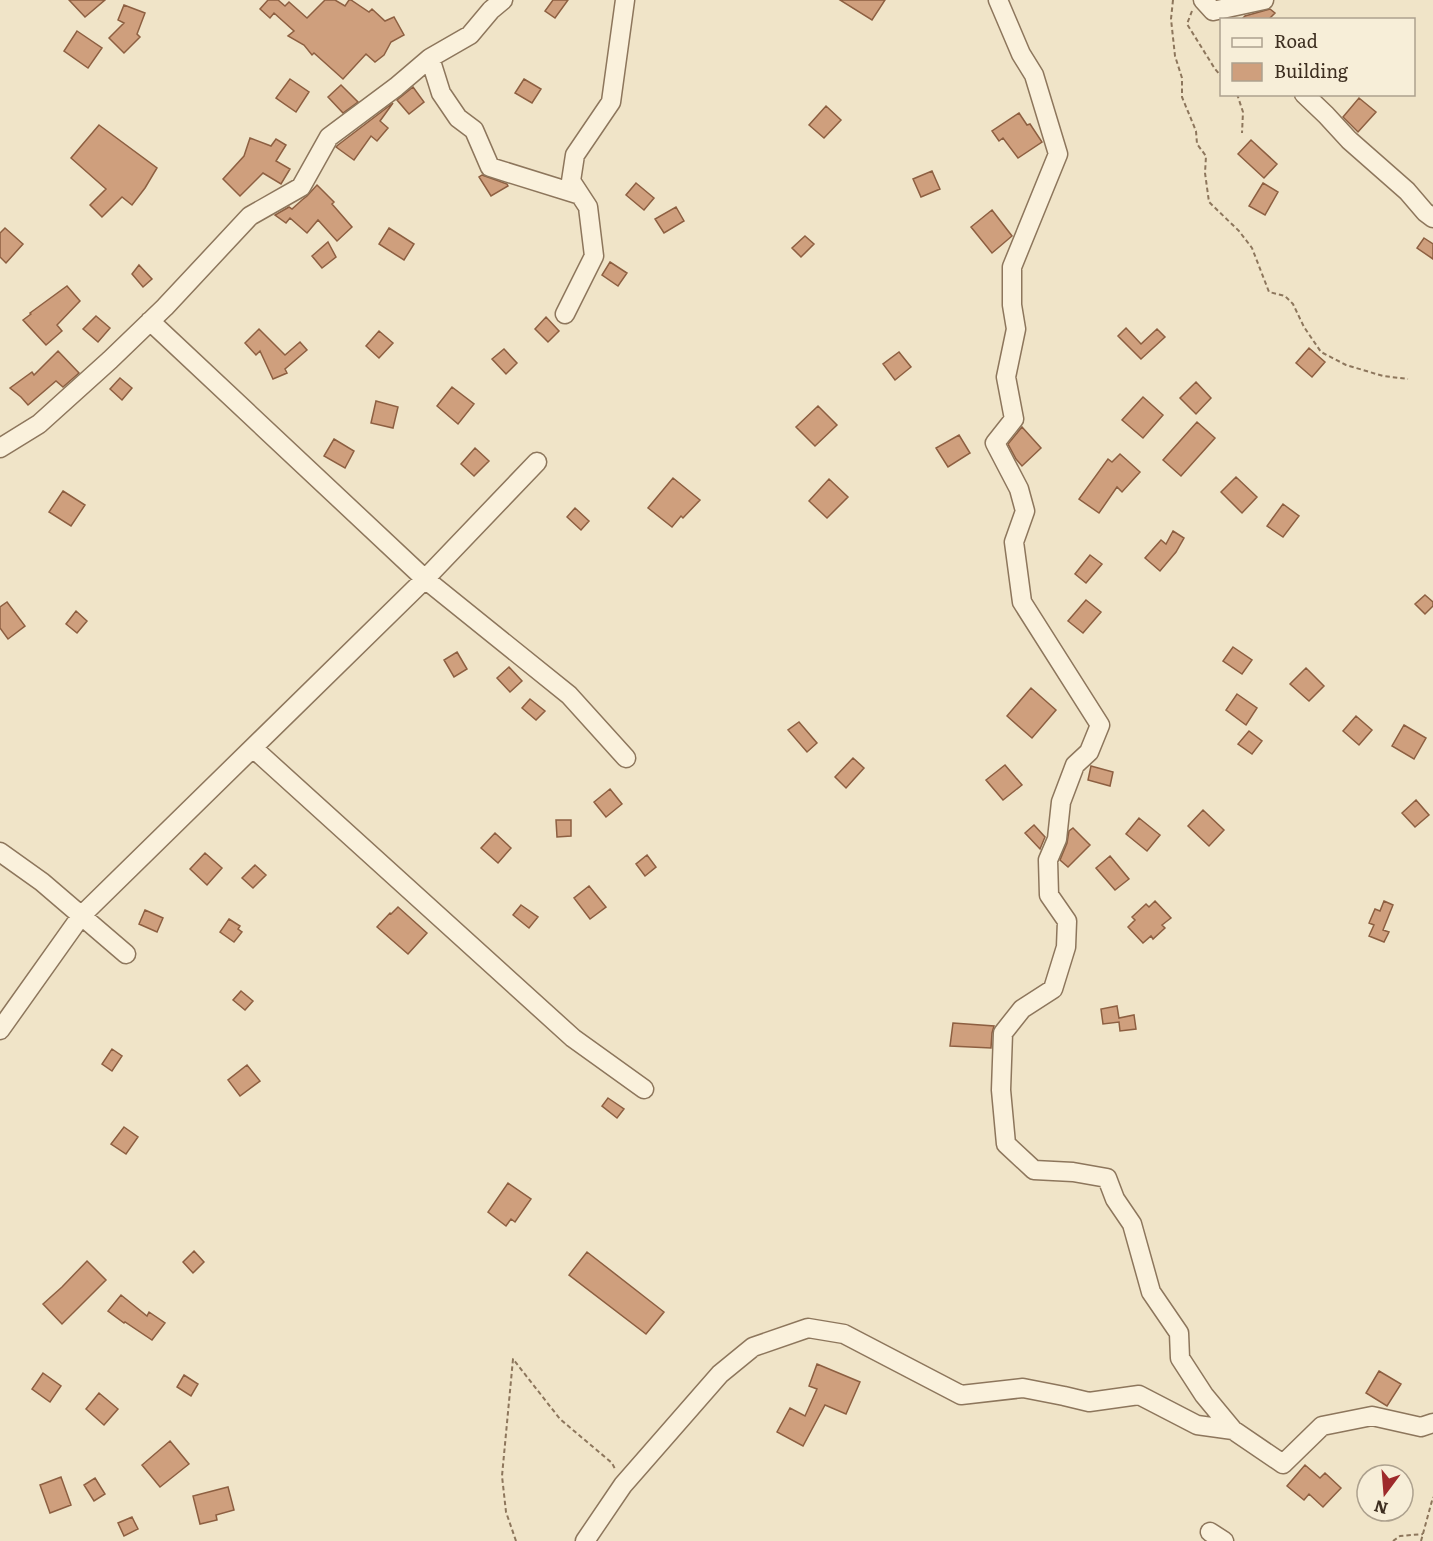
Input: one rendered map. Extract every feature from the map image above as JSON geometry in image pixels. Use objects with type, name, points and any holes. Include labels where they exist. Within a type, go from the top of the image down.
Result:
[{"type":"street","points":[[0,448],[39,424],[110,360],[250,216],[301,187],[328,137],[396,87],[430,58],[470,36],[491,10],[503,0]]},
{"type":"street","points":[[565,314],[594,256],[588,207],[571,181],[575,155],[611,102],[625,0]]},
{"type":"street","points":[[998,0],[1021,54],[1034,75],[1058,154],[1012,267],[1012,305],[1016,328],[1006,377],[1014,419],[995,443],[1019,489],[1025,511],[1014,542],[1022,602],[1100,725],[1089,752],[1075,765],[1061,802],[1057,839],[1048,860],[1049,895],[1067,921],[1066,946],[1053,989],[1022,1009],[1003,1033],[1001,1090],[1006,1144],[1034,1170],[1073,1172],[1107,1178],[1115,1199],[1132,1224],[1151,1292],[1179,1333],[1180,1358],[1204,1395],[1233,1430],[1283,1464],[1322,1426],[1372,1416],[1421,1427],[1433,1423]]},
{"type":"street","points":[[1211,8],[1264,0]]},
{"type":"street","points":[[430,58],[441,93],[458,118],[474,130],[490,167],[580,195]]},
{"type":"street","points":[[1306,96],[1349,140],[1407,191],[1433,218]]},
{"type":"street","points":[[150,321],[425,579],[569,695],[626,758]]},
{"type":"street","points":[[0,1030],[81,916],[425,579],[537,462]]},
{"type":"street","points":[[253,748],[573,1038],[644,1089]]},
{"type":"street","points":[[0,852],[42,882],[126,954]]},
{"type":"street","points":[[585,1541],[623,1485],[720,1374],[753,1347],[808,1328],[844,1334],[961,1395],[1023,1388],[1089,1402],[1139,1395],[1197,1425],[1233,1430]]},
{"type":"path","points":[[1173,0],[1172,37],[1182,78],[1182,97],[1196,131],[1197,144],[1206,156],[1205,173],[1209,202],[1239,231],[1252,248],[1269,292],[1285,296],[1293,304],[1304,327],[1321,352],[1346,366],[1383,376],[1408,379]]},
{"type":"path","points":[[1211,8],[1187,24],[1220,76]]},
{"type":"path","points":[[1238,96],[1243,112],[1242,133]]},
{"type":"path","points":[[516,1541],[506,1512],[502,1476],[513,1359],[560,1419],[612,1463],[623,1485]]},
{"type":"path","points":[[1421,1541],[1433,1497]]},
{"type":"path","points":[[1394,1541],[1400,1536],[1423,1534]]},
{"type":"building","points":[[69,0],[105,0],[85,17]]},
{"type":"building","points":[[268,0],[278,0],[285,6],[289,2],[307,18],[325,0],[335,0],[345,6],[351,0],[369,12],[372,9],[385,21],[394,17],[404,35],[391,42],[384,55],[375,62],[366,54],[343,79],[314,53],[312,55],[304,45],[288,36],[294,31],[274,13],[270,18],[260,9]]},
{"type":"building","points":[[553,0],[568,0],[555,18],[545,11]]},
{"type":"building","points":[[840,0],[885,0],[872,20]]},
{"type":"building","points":[[124,5],[145,13],[137,34],[140,37],[124,53],[109,38],[124,23],[118,20]]},
{"type":"building","points":[[1270,9],[1275,13],[1270,18],[1243,18]]},
{"type":"building","points":[[77,31],[102,48],[88,68],[64,51]]},
{"type":"building","points":[[290,79],[309,92],[296,112],[276,98]]},
{"type":"building","points":[[524,79],[541,89],[532,103],[515,93]]},
{"type":"building","points":[[341,85],[358,102],[343,113],[328,97]]},
{"type":"building","points":[[413,87],[424,102],[409,114],[397,100]]},
{"type":"building","points":[[1359,98],[1376,112],[1358,132],[1343,117]]},
{"type":"building","points":[[393,103],[380,121],[388,128],[377,141],[371,136],[354,160],[336,147],[338,145]]},
{"type":"building","points":[[826,106],[841,120],[824,138],[809,125]]},
{"type":"building","points":[[1019,113],[1042,142],[1018,158],[1003,138],[999,141],[992,131]]},
{"type":"building","points":[[99,125],[157,168],[132,205],[122,197],[102,217],[90,205],[106,189],[71,158]]},
{"type":"building","points":[[250,138],[271,146],[276,139],[286,145],[276,161],[290,169],[281,184],[263,173],[240,196],[223,179],[244,156]]},
{"type":"building","points":[[1251,140],[1277,164],[1264,178],[1238,154]]},
{"type":"building","points":[[932,171],[940,189],[921,197],[913,179]]},
{"type":"building","points":[[482,175],[508,186],[491,196],[479,177]]},
{"type":"building","points":[[636,183],[654,198],[644,210],[626,195]]},
{"type":"building","points":[[1263,183],[1278,192],[1265,215],[1249,206]]},
{"type":"building","points":[[317,185],[334,202],[332,204],[352,227],[337,241],[318,220],[307,233],[290,218],[286,223],[275,215],[289,207],[292,209]]},
{"type":"building","points":[[676,207],[684,221],[664,233],[655,219]]},
{"type":"building","points":[[992,210],[1012,236],[992,253],[971,227]]},
{"type":"building","points":[[5,228],[23,244],[6,263],[0,257],[0,233]]},
{"type":"building","points":[[389,228],[414,244],[404,260],[379,244]]},
{"type":"building","points":[[805,236],[814,244],[801,257],[792,248]]},
{"type":"building","points":[[1424,238],[1433,244],[1433,259],[1417,248]]},
{"type":"building","points":[[328,242],[336,257],[322,268],[312,256]]},
{"type":"building","points":[[610,262],[627,273],[618,286],[602,275]]},
{"type":"building","points":[[139,265],[152,279],[143,287],[132,274]]},
{"type":"building","points":[[67,286],[80,301],[57,325],[62,331],[46,345],[23,320]]},
{"type":"building","points":[[96,316],[110,328],[98,342],[83,329]]},
{"type":"building","points":[[546,317],[559,331],[548,342],[535,329]]},
{"type":"building","points":[[1126,328],[1141,344],[1157,329],[1165,337],[1141,359],[1118,336]]},
{"type":"building","points":[[259,329],[285,355],[300,342],[307,350],[285,369],[287,373],[273,379],[260,351],[256,355],[245,343]]},
{"type":"building","points":[[379,331],[393,343],[379,358],[366,346]]},
{"type":"building","points":[[1309,348],[1325,362],[1312,377],[1296,363]]},
{"type":"building","points":[[504,349],[517,363],[506,374],[492,359]]},
{"type":"building","points":[[58,351],[79,373],[63,387],[56,381],[28,405],[10,388],[32,372],[34,375]]},
{"type":"building","points":[[899,352],[911,367],[895,380],[883,364]]},
{"type":"building","points":[[120,378],[132,388],[122,400],[110,389]]},
{"type":"building","points":[[1196,382],[1211,398],[1196,414],[1180,398]]},
{"type":"building","points":[[452,387],[474,404],[458,424],[437,406]]},
{"type":"building","points":[[1143,397],[1163,415],[1143,438],[1122,420]]},
{"type":"building","points":[[376,401],[398,407],[393,428],[371,423]]},
{"type":"building","points":[[818,406],[837,425],[815,446],[796,427]]},
{"type":"building","points":[[1197,422],[1215,438],[1181,476],[1163,460]]},
{"type":"building","points":[[1022,427],[1041,448],[1022,466],[1008,444]]},
{"type":"building","points":[[959,435],[970,453],[948,467],[936,448]]},
{"type":"building","points":[[334,439],[354,451],[345,468],[324,456]]},
{"type":"building","points":[[475,448],[489,461],[474,476],[461,464]]},
{"type":"building","points":[[1120,454],[1140,472],[1122,492],[1117,487],[1099,513],[1079,499],[1108,459],[1112,462]]},
{"type":"building","points":[[1236,477],[1257,497],[1242,513],[1221,492]]},
{"type":"building","points":[[673,478],[700,500],[672,527],[648,508]]},
{"type":"building","points":[[829,479],[848,497],[827,518],[809,501]]},
{"type":"building","points":[[63,491],[85,505],[71,526],[49,512]]},
{"type":"building","points":[[1283,504],[1299,516],[1283,537],[1267,526]]},
{"type":"building","points":[[575,508],[589,521],[581,530],[567,517]]},
{"type":"building","points":[[1173,531],[1184,538],[1160,571],[1145,558],[1161,540],[1166,544]]},
{"type":"building","points":[[1090,555],[1102,564],[1086,583],[1075,574]]},
{"type":"building","points":[[1425,595],[1433,602],[1433,606],[1425,614],[1415,604]]},
{"type":"building","points":[[1086,600],[1101,612],[1083,633],[1068,621]]},
{"type":"building","points":[[7,602],[25,626],[8,639],[0,628],[0,607]]},
{"type":"building","points":[[76,611],[87,621],[77,633],[66,624]]},
{"type":"building","points":[[1233,647],[1252,660],[1242,674],[1223,661]]},
{"type":"building","points":[[457,652],[467,669],[454,677],[444,660]]},
{"type":"building","points":[[509,667],[522,681],[510,692],[497,678]]},
{"type":"building","points":[[1306,668],[1324,686],[1309,701],[1290,684]]},
{"type":"building","points":[[1031,688],[1056,710],[1032,738],[1007,716]]},
{"type":"building","points":[[1237,694],[1257,708],[1246,725],[1226,710]]},
{"type":"building","points":[[530,699],[545,711],[536,720],[522,708]]},
{"type":"building","points":[[1356,716],[1372,730],[1359,745],[1343,731]]},
{"type":"building","points":[[799,722],[817,743],[807,752],[788,730]]},
{"type":"building","points":[[1404,725],[1426,738],[1414,759],[1392,746]]},
{"type":"building","points":[[1249,731],[1262,741],[1252,754],[1238,744]]},
{"type":"building","points":[[853,758],[864,768],[846,788],[835,777]]},
{"type":"building","points":[[1005,765],[1022,785],[1003,800],[986,780]]},
{"type":"building","points":[[1091,766],[1113,772],[1110,786],[1088,780]]},
{"type":"building","points":[[610,789],[622,804],[606,817],[594,802]]},
{"type":"building","points":[[1416,800],[1429,815],[1415,827],[1402,813]]},
{"type":"building","points":[[1203,810],[1224,830],[1209,846],[1188,826]]},
{"type":"building","points":[[1139,818],[1160,835],[1147,851],[1126,834]]},
{"type":"building","points":[[556,820],[571,820],[571,836],[557,837]]},
{"type":"building","points":[[1034,825],[1045,837],[1040,849],[1025,833]]},
{"type":"building","points":[[1073,828],[1090,845],[1068,867],[1060,860],[1069,831]]},
{"type":"building","points":[[495,833],[511,848],[498,863],[481,848]]},
{"type":"building","points":[[205,853],[222,868],[207,885],[190,869]]},
{"type":"building","points":[[647,855],[656,867],[645,876],[636,864]]},
{"type":"building","points":[[1110,856],[1129,879],[1115,890],[1096,868]]},
{"type":"building","points":[[255,865],[266,875],[253,888],[242,878]]},
{"type":"building","points":[[589,886],[606,907],[590,919],[574,898]]},
{"type":"building","points":[[1155,901],[1171,918],[1162,925],[1165,928],[1153,939],[1151,936],[1143,943],[1128,927],[1135,920],[1132,917],[1146,904],[1149,907]]},
{"type":"building","points":[[1384,901],[1393,905],[1383,930],[1389,932],[1384,942],[1369,936],[1374,925],[1369,923],[1375,909],[1380,911]]},
{"type":"building","points":[[521,905],[538,917],[529,928],[513,915]]},
{"type":"building","points":[[398,907],[427,933],[408,954],[377,927]]},
{"type":"building","points":[[145,910],[163,918],[157,932],[139,924]]},
{"type":"building","points":[[229,919],[240,926],[238,929],[242,932],[234,942],[220,932]]},
{"type":"building","points":[[241,991],[253,1001],[245,1010],[233,1000]]},
{"type":"building","points":[[1117,1006],[1119,1018],[1134,1015],[1136,1029],[1120,1031],[1119,1022],[1103,1024],[1101,1009]]},
{"type":"building","points":[[953,1023],[994,1026],[991,1048],[950,1046]]},
{"type":"building","points":[[112,1049],[122,1056],[112,1071],[102,1064]]},
{"type":"building","points":[[247,1065],[260,1081],[240,1096],[228,1080]]},
{"type":"building","points":[[608,1098],[624,1109],[617,1118],[602,1106]]},
{"type":"building","points":[[124,1127],[138,1137],[126,1154],[111,1144]]},
{"type":"building","points":[[508,1183],[531,1199],[515,1222],[511,1219],[506,1226],[488,1212]]},
{"type":"building","points":[[194,1251],[204,1262],[193,1273],[183,1262]]},
{"type":"building","points":[[587,1252],[664,1312],[646,1334],[569,1275]]},
{"type":"building","points":[[87,1261],[106,1280],[62,1324],[43,1304]]},
{"type":"building","points":[[121,1295],[147,1316],[149,1312],[165,1323],[152,1340],[108,1311]]},
{"type":"building","points":[[817,1364],[860,1382],[846,1414],[825,1405],[803,1446],[777,1432],[790,1408],[805,1416],[817,1389],[809,1386]]},
{"type":"building","points":[[1379,1371],[1401,1384],[1387,1406],[1366,1393]]},
{"type":"building","points":[[43,1373],[61,1386],[50,1402],[32,1389]]},
{"type":"building","points":[[184,1375],[198,1384],[191,1396],[177,1387]]},
{"type":"building","points":[[99,1393],[118,1409],[104,1425],[86,1409]]},
{"type":"building","points":[[170,1441],[189,1464],[160,1487],[142,1465]]},
{"type":"building","points":[[1305,1465],[1320,1478],[1325,1473],[1341,1488],[1323,1507],[1309,1494],[1304,1500],[1287,1486]]},
{"type":"building","points":[[61,1477],[71,1505],[50,1513],[40,1485]]},
{"type":"building","points":[[95,1478],[105,1494],[94,1501],[84,1485]]},
{"type":"building","points":[[228,1487],[234,1510],[216,1515],[217,1520],[200,1524],[193,1496]]},
{"type":"building","points":[[132,1517],[138,1529],[124,1536],[118,1523]]}]
